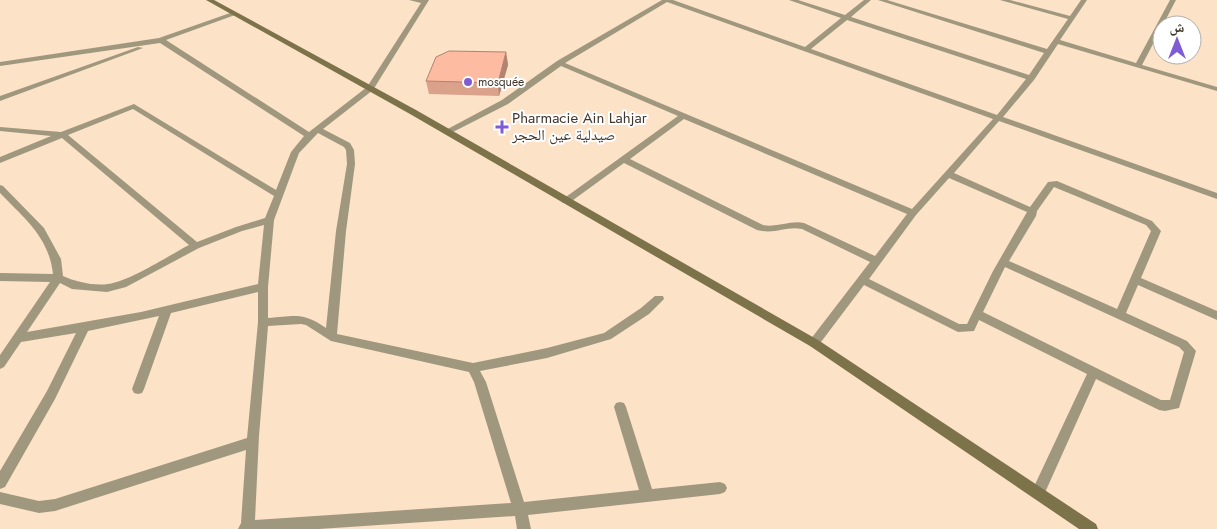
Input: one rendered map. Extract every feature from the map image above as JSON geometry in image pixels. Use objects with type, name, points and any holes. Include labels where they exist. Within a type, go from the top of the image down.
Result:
[{"type":"main road","points":[[209,0],[370,88],[814,343],[1091,529]]},
{"type":"street","points":[[412,0],[426,0]]},
{"type":"street","points":[[426,0],[370,88],[309,136],[295,152],[269,220],[264,287],[264,322],[252,442],[247,528],[520,509],[720,488]]},
{"type":"street","points":[[446,132],[505,102],[560,63],[667,0],[1217,196]]},
{"type":"street","points":[[792,0],[1031,78]]},
{"type":"street","points":[[806,50],[868,0]]},
{"type":"street","points":[[881,0],[1048,52]]},
{"type":"street","points":[[1003,0],[1071,18]]},
{"type":"street","points":[[814,343],[913,214],[1031,78],[1084,0]]},
{"type":"street","points":[[1138,66],[1173,0]]},
{"type":"street","points":[[0,99],[233,14]]},
{"type":"street","points":[[0,64],[161,40],[309,136]]},
{"type":"street","points":[[1055,41],[1217,89]]},
{"type":"street","points":[[560,63],[913,214]]},
{"type":"street","points":[[0,160],[134,106],[278,195]]},
{"type":"street","points":[[566,201],[683,116]]},
{"type":"street","points":[[318,129],[347,145],[350,150],[351,164],[331,337]]},
{"type":"street","points":[[0,130],[63,135],[196,246]]},
{"type":"street","points":[[624,159],[760,228],[771,231],[792,224],[804,226],[876,261]]},
{"type":"street","points":[[948,174],[1032,211]]},
{"type":"street","points":[[862,280],[958,328],[970,328],[1003,262],[1031,216],[1032,211],[1051,184],[1057,184],[1149,223],[1156,231],[1119,314]]},
{"type":"street","points":[[0,188],[41,230],[56,259],[58,278],[17,338],[4,350],[0,364]]},
{"type":"street","points":[[0,277],[58,278],[72,285],[107,288],[126,283],[196,246],[238,229],[269,220]]},
{"type":"street","points":[[977,314],[1159,405],[1175,404],[1190,351],[1188,348],[1119,314],[1003,262]]},
{"type":"street","points":[[1134,280],[1217,316]]},
{"type":"street","points":[[17,338],[83,329],[166,312],[264,287]]},
{"type":"street","points":[[264,322],[301,320],[309,322],[331,337],[473,368],[547,353],[607,336],[645,311],[659,299]]},
{"type":"street","points":[[138,389],[166,312]]},
{"type":"street","points":[[0,483],[51,395],[83,329]]},
{"type":"street","points":[[473,368],[480,382],[520,509],[524,529]]},
{"type":"street","points":[[1038,493],[1094,372]]},
{"type":"street","points":[[620,407],[647,495]]},
{"type":"street","points":[[0,498],[38,507],[55,505],[252,442]]},
{"type":"building","points":[[449,51],[506,52],[498,83],[426,81],[436,57]]},
{"type":"place","name":"mosquée","points":[[468,82]]},
{"type":"place","name":"Pharmacie Ain Lahjar صيدلية عين الحجر","points":[[502,127]]}]
